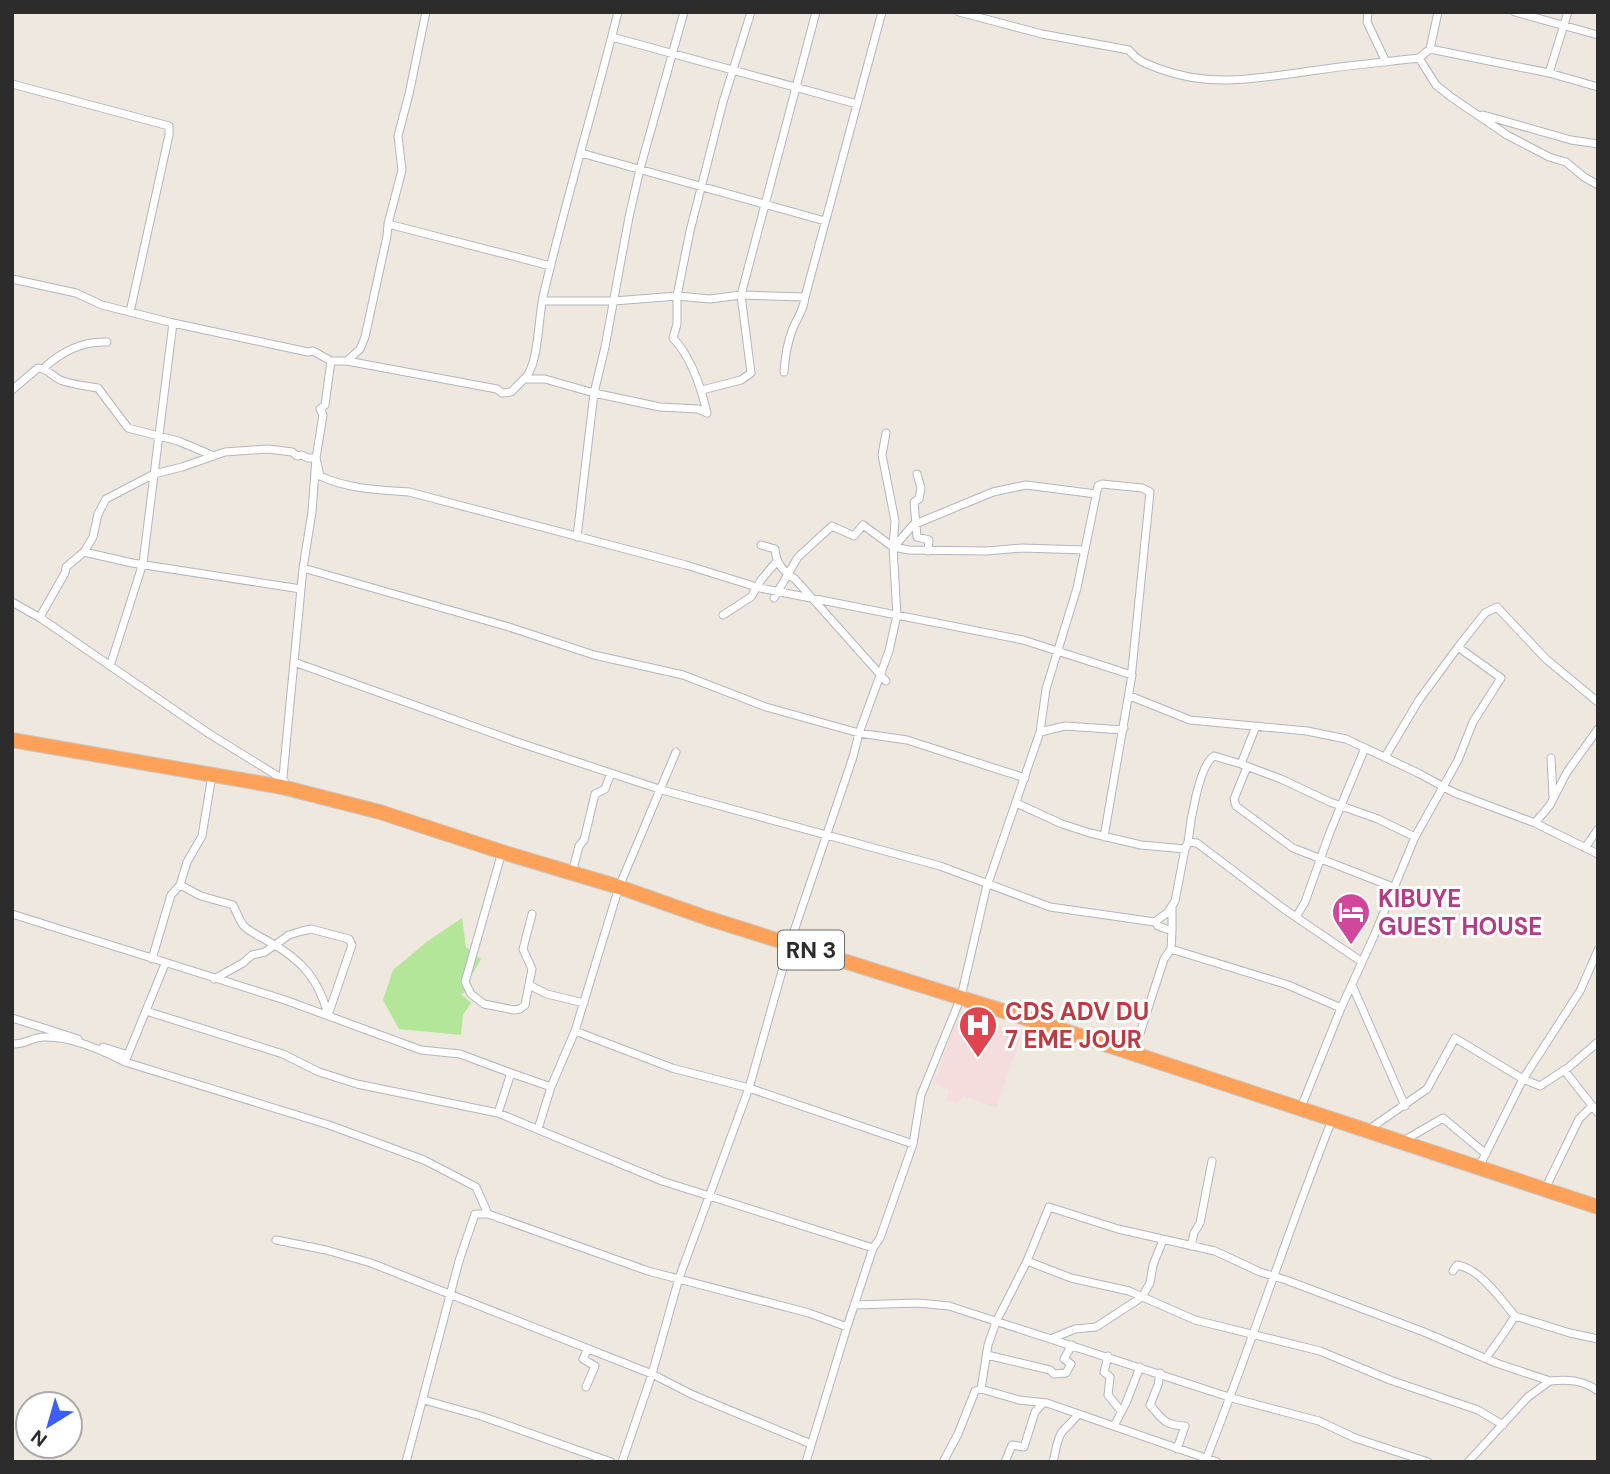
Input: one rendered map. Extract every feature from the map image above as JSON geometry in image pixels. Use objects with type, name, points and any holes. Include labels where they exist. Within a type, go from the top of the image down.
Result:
[{"type":"highway","name":"RN 3","points":[[12,740],[212,775],[283,784],[380,812],[961,997],[1332,1121],[1482,1161],[1545,1190],[1598,1207]]},
{"type":"street","points":[[347,361],[360,349],[365,337],[388,223],[402,170],[398,136],[426,12]]},
{"type":"street","points":[[12,279],[76,293],[102,305],[173,323],[313,351],[331,361],[347,361],[497,389],[502,393],[511,392],[530,374],[533,364],[542,301],[618,12]]},
{"type":"street","points":[[577,537],[594,393],[640,169],[684,12]]},
{"type":"street","points":[[524,379],[545,379],[594,393],[660,407],[698,409],[707,414],[702,390],[683,349],[673,338],[677,324],[677,296],[701,187],[751,12]]},
{"type":"street","points":[[702,390],[741,380],[751,373],[741,295],[816,12]]},
{"type":"street","points":[[783,372],[785,352],[795,324],[804,311],[805,297],[882,12]]},
{"type":"street","points":[[959,12],[1042,34],[1129,50],[1136,60],[1173,74],[1226,82],[1419,58],[1430,49],[1438,12]]},
{"type":"street","points":[[1367,12],[1367,22],[1386,62]]},
{"type":"street","points":[[1515,12],[1598,36]]},
{"type":"street","points":[[1549,73],[1568,12]]},
{"type":"street","points":[[612,37],[857,104]]},
{"type":"street","points":[[1430,49],[1549,73],[1598,87]]},
{"type":"street","points":[[1419,58],[1436,85],[1507,135],[1549,157],[1566,162],[1598,185]]},
{"type":"street","points":[[12,84],[169,126],[130,312]]},
{"type":"street","points":[[1476,113],[1598,145]]},
{"type":"street","points":[[581,153],[825,221]]},
{"type":"street","points":[[388,223],[551,266]]},
{"type":"street","points":[[542,301],[614,301],[677,296],[709,299],[741,295],[805,297]]},
{"type":"street","points":[[110,666],[143,564],[173,323]]},
{"type":"street","points":[[44,368],[59,354],[77,346],[107,342]]},
{"type":"street","points":[[283,784],[303,568],[323,415],[320,409],[324,404],[331,361]]},
{"type":"street","points":[[12,390],[38,368],[44,368],[62,381],[97,388],[128,428],[178,441],[214,456]]},
{"type":"street","points":[[622,1462],[652,1374],[679,1278],[749,1088],[790,943],[859,733],[884,678],[897,615],[893,547],[895,521],[882,455],[886,433]]},
{"type":"street","points":[[42,619],[41,615],[66,567],[84,552],[95,532],[98,514],[106,499],[154,474],[225,452],[268,449],[316,458]]},
{"type":"street","points":[[316,458],[320,476],[333,481],[376,490],[409,492],[686,565],[776,595],[1023,640],[1132,676]]},
{"type":"street","points":[[917,474],[922,488],[919,499],[914,502],[915,524],[917,537],[929,540],[928,551]]},
{"type":"street","points":[[806,1462],[873,1248],[880,1238],[913,1144],[921,1095],[961,997],[988,883],[1040,732],[1046,689],[1077,588],[1098,486],[1102,484],[1142,488],[1150,492],[1130,696],[1123,730]]},
{"type":"street","points":[[893,547],[915,524],[993,492],[1026,485],[1096,494]]},
{"type":"street","points":[[776,595],[797,557],[832,526],[854,536],[863,526],[893,547],[928,551],[1022,548],[1085,550]]},
{"type":"street","points":[[761,545],[775,549],[777,561],[787,574],[795,579],[884,678]]},
{"type":"street","points":[[84,552],[301,589]]},
{"type":"street","points":[[723,615],[751,597],[777,561]]},
{"type":"street","points":[[303,568],[509,627],[594,655],[683,675],[766,707],[859,733],[908,740],[1025,778]]},
{"type":"street","points":[[12,602],[42,619],[283,784]]},
{"type":"street","points":[[1385,757],[1419,700],[1458,647],[1485,613],[1497,607],[1546,659],[1598,702]]},
{"type":"street","points":[[1300,1110],[1415,836],[1458,760],[1474,722],[1501,678],[1458,647]]},
{"type":"street","points":[[294,662],[662,790],[940,866],[1050,907],[1155,922],[1158,926],[1172,931]]},
{"type":"street","points":[[1104,837],[1132,676]]},
{"type":"street","points":[[1130,696],[1190,720],[1328,734],[1385,757],[1474,802],[1535,823],[1598,853]]},
{"type":"street","points":[[1040,732],[1065,726],[1123,730]]},
{"type":"street","points":[[1256,726],[1234,799],[1236,806],[1293,848],[1393,887]]},
{"type":"street","points":[[1535,823],[1553,800],[1567,772],[1598,729]]},
{"type":"street","points":[[1296,917],[1305,902],[1365,748]]},
{"type":"street","points":[[538,1129],[551,1087],[575,1031],[619,887],[676,752]]},
{"type":"street","points":[[1133,1055],[1164,959],[1171,949],[1172,907],[1200,783],[1210,758],[1215,756],[1244,766],[1415,836]]},
{"type":"street","points":[[1551,758],[1553,800]]},
{"type":"street","points":[[572,873],[595,794],[605,789],[611,773]]},
{"type":"street","points":[[152,960],[171,895],[180,885],[187,862],[202,836],[212,775]]},
{"type":"street","points":[[1016,803],[1062,824],[1104,837],[1141,845],[1202,845],[1296,917],[1362,962]]},
{"type":"street","points":[[1585,848],[1598,829]]},
{"type":"street","points":[[502,852],[466,982],[466,987],[484,1004],[514,1010],[525,1005],[531,986],[532,969],[523,949],[532,914]]},
{"type":"street","points":[[180,885],[201,896],[233,905],[243,926],[305,966],[320,991],[328,1015]]},
{"type":"street","points":[[1155,922],[1172,907]]},
{"type":"street","points":[[12,914],[328,1015],[350,1026],[421,1050],[460,1054],[551,1087]]},
{"type":"street","points":[[214,979],[252,955],[265,952],[289,935],[311,929],[349,939],[352,945],[328,1015]]},
{"type":"street","points":[[1171,949],[1279,982],[1341,1008]]},
{"type":"street","points":[[1403,1141],[1443,1118],[1482,1161],[1523,1079],[1580,991],[1598,950]]},
{"type":"street","points":[[126,1058],[165,964]]},
{"type":"street","points":[[1352,985],[1405,1106]]},
{"type":"street","points":[[531,986],[547,994],[584,1003]]},
{"type":"street","points":[[146,1011],[284,1054],[318,1072],[357,1084],[498,1113],[662,1181],[873,1248]]},
{"type":"street","points":[[12,1018],[329,1125],[424,1160],[476,1188],[488,1214]]},
{"type":"street","points":[[575,1031],[673,1068],[749,1088],[913,1144]]},
{"type":"street","points":[[12,1044],[22,1045],[40,1037],[53,1037],[126,1058]]},
{"type":"street","points":[[1368,1131],[1427,1088],[1455,1038],[1523,1079],[1540,1086],[1598,1042]]},
{"type":"street","points":[[1545,1190],[1579,1119],[1595,1110],[1564,1070]]},
{"type":"street","points":[[498,1113],[511,1073]]},
{"type":"street","points":[[1206,1461],[1275,1277],[1279,1257],[1332,1121]]},
{"type":"street","points":[[1191,1246],[1200,1223],[1212,1161]]},
{"type":"street","points":[[981,1389],[996,1322],[1027,1261],[1049,1207],[1118,1229],[1215,1251],[1260,1272],[1486,1358],[1550,1381],[1575,1380],[1589,1384],[1598,1391]]},
{"type":"street","points":[[406,1462],[450,1295],[475,1214],[488,1214],[648,1271],[847,1326]]},
{"type":"street","points":[[276,1240],[371,1263],[652,1374],[693,1395],[811,1444]]},
{"type":"street","points":[[1052,1338],[1075,1329],[1096,1327],[1142,1297],[1150,1283],[1153,1265],[1163,1240]]},
{"type":"street","points":[[1027,1261],[1071,1278],[1129,1291],[1195,1320],[1320,1351],[1390,1380],[1478,1410],[1503,1425]]},
{"type":"street","points":[[1453,1271],[1457,1265],[1464,1266],[1477,1275],[1515,1316],[1570,1334],[1598,1339]]},
{"type":"street","points":[[854,1306],[918,1303],[949,1306],[1231,1398],[1319,1421],[1355,1438],[1428,1462]]},
{"type":"street","points":[[1486,1358],[1498,1340],[1504,1336],[1515,1316]]},
{"type":"street","points":[[987,1355],[1050,1370],[1054,1374],[1066,1373],[1071,1364],[1064,1359],[1072,1345]]},
{"type":"street","points":[[586,1387],[595,1366],[583,1359],[589,1349]]},
{"type":"street","points":[[1108,1356],[1104,1373],[1110,1377],[1108,1395],[1121,1411]]},
{"type":"street","points":[[1114,1426],[1126,1404],[1140,1367]]},
{"type":"street","points":[[1160,1373],[1150,1405],[1161,1420],[1171,1425],[1185,1426],[1177,1449]]},
{"type":"street","points":[[1475,1460],[1528,1397],[1550,1381]]},
{"type":"street","points":[[943,1462],[958,1434],[975,1391],[981,1389],[1019,1400],[1043,1403],[1114,1426],[1206,1461],[1217,1462]]},
{"type":"street","points":[[424,1399],[611,1462]]},
{"type":"street","points":[[1003,1462],[1012,1444],[1024,1447],[1035,1412],[1043,1403]]},
{"type":"street","points":[[1053,1462],[1064,1429],[1070,1426],[1078,1414]]},
{"type":"shaded area","name":"CDS ADV DU 7 EME JOUR","points":[[959,1012],[1022,1033],[997,1108],[962,1095],[958,1105],[946,1100],[949,1090],[934,1084]]},
{"type":"green space","points":[[462,918],[466,947],[481,959],[470,978],[472,990],[461,994],[471,1003],[463,1015],[461,1035],[399,1029],[383,1000],[393,970]]},
{"type":"place","name":"KIBUYE GUEST HOUSE","points":[[1351,946]]},
{"type":"place","name":"CDS ADV DU 7 EME JOUR","points":[[978,1059]]}]
